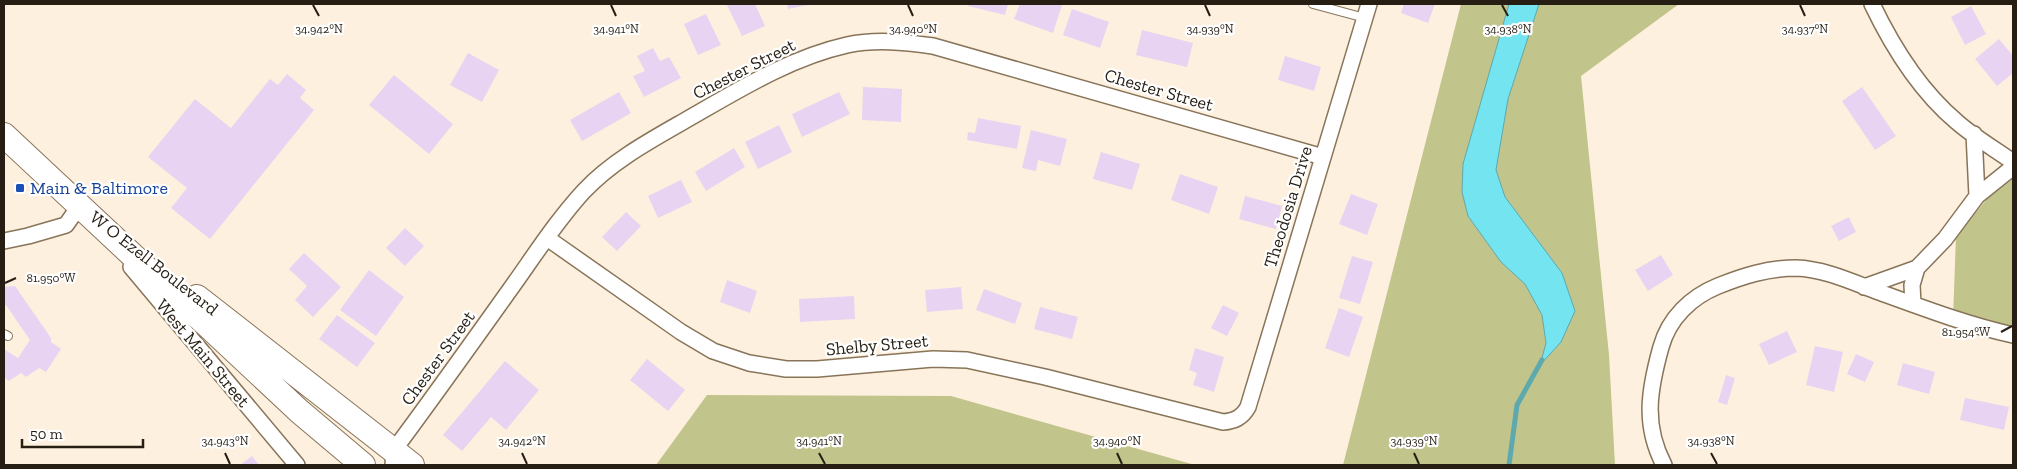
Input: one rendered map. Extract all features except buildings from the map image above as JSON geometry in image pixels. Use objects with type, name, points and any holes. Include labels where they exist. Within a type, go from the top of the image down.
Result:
[{"type":"main road","name":"West Main Street","points":[[4,135],[80,205]]},
{"type":"main road","name":"W O Ezell Boulevard","points":[[80,205],[393,457],[412,465]]},
{"type":"main road","name":"W O Ezell Boulevard","points":[[80,205],[299,411],[363,465]]},
{"type":"street","points":[[1872,4],[1902,59],[1927,92],[1957,122],[2013,162]]},
{"type":"street","name":"Theodosia Drive","points":[[1239,418],[1248,407],[1367,11]]},
{"type":"street","name":"Chester Street","points":[[393,457],[547,238],[573,203],[600,176],[662,134],[741,88],[779,69],[837,48],[875,41],[933,46],[1323,157]]},
{"type":"street","points":[[1974,134],[1977,196]]},
{"type":"street","points":[[1913,304],[1912,285],[1917,268],[1945,238],[1977,196],[2013,167]]},
{"type":"street","points":[[4,241],[66,225],[80,205]]},
{"type":"street","name":"West Main Street","points":[[80,205],[297,465]]},
{"type":"street","name":"Shelby Street","points":[[547,238],[681,332],[713,351],[749,363],[786,369],[817,369],[933,359],[967,360],[1045,377],[1223,422],[1239,418]]},
{"type":"street","points":[[1864,286],[1917,268]]},
{"type":"street","points":[[1664,465],[1653,437],[1650,418],[1650,398],[1663,340],[1673,321],[1686,305],[1703,292],[1732,281],[1762,271],[1779,269],[1813,270],[1830,273],[1913,304],[2013,335]]},
{"type":"lane","points":[[1313,4],[1367,11]]},
{"type":"green space","points":[[1461,4],[1679,4],[1581,76],[1609,355],[1615,465],[1343,465]]},
{"type":"green space","points":[[2013,168],[2013,330],[1953,319],[1956,236]]},
{"type":"green space","points":[[707,395],[951,396],[1195,465],[656,465]]},
{"type":"water","points":[[1509,4],[1539,4],[1508,99],[1496,170],[1505,197],[1562,273],[1575,311],[1561,342],[1540,365],[1546,343],[1542,315],[1525,284],[1501,262],[1468,216],[1462,192],[1463,164]]},
{"type":"waterway","points":[[1509,465],[1517,405],[1542,360]]},
{"type":"place","name":"Main & Baltimore","points":[[20,188]]}]
